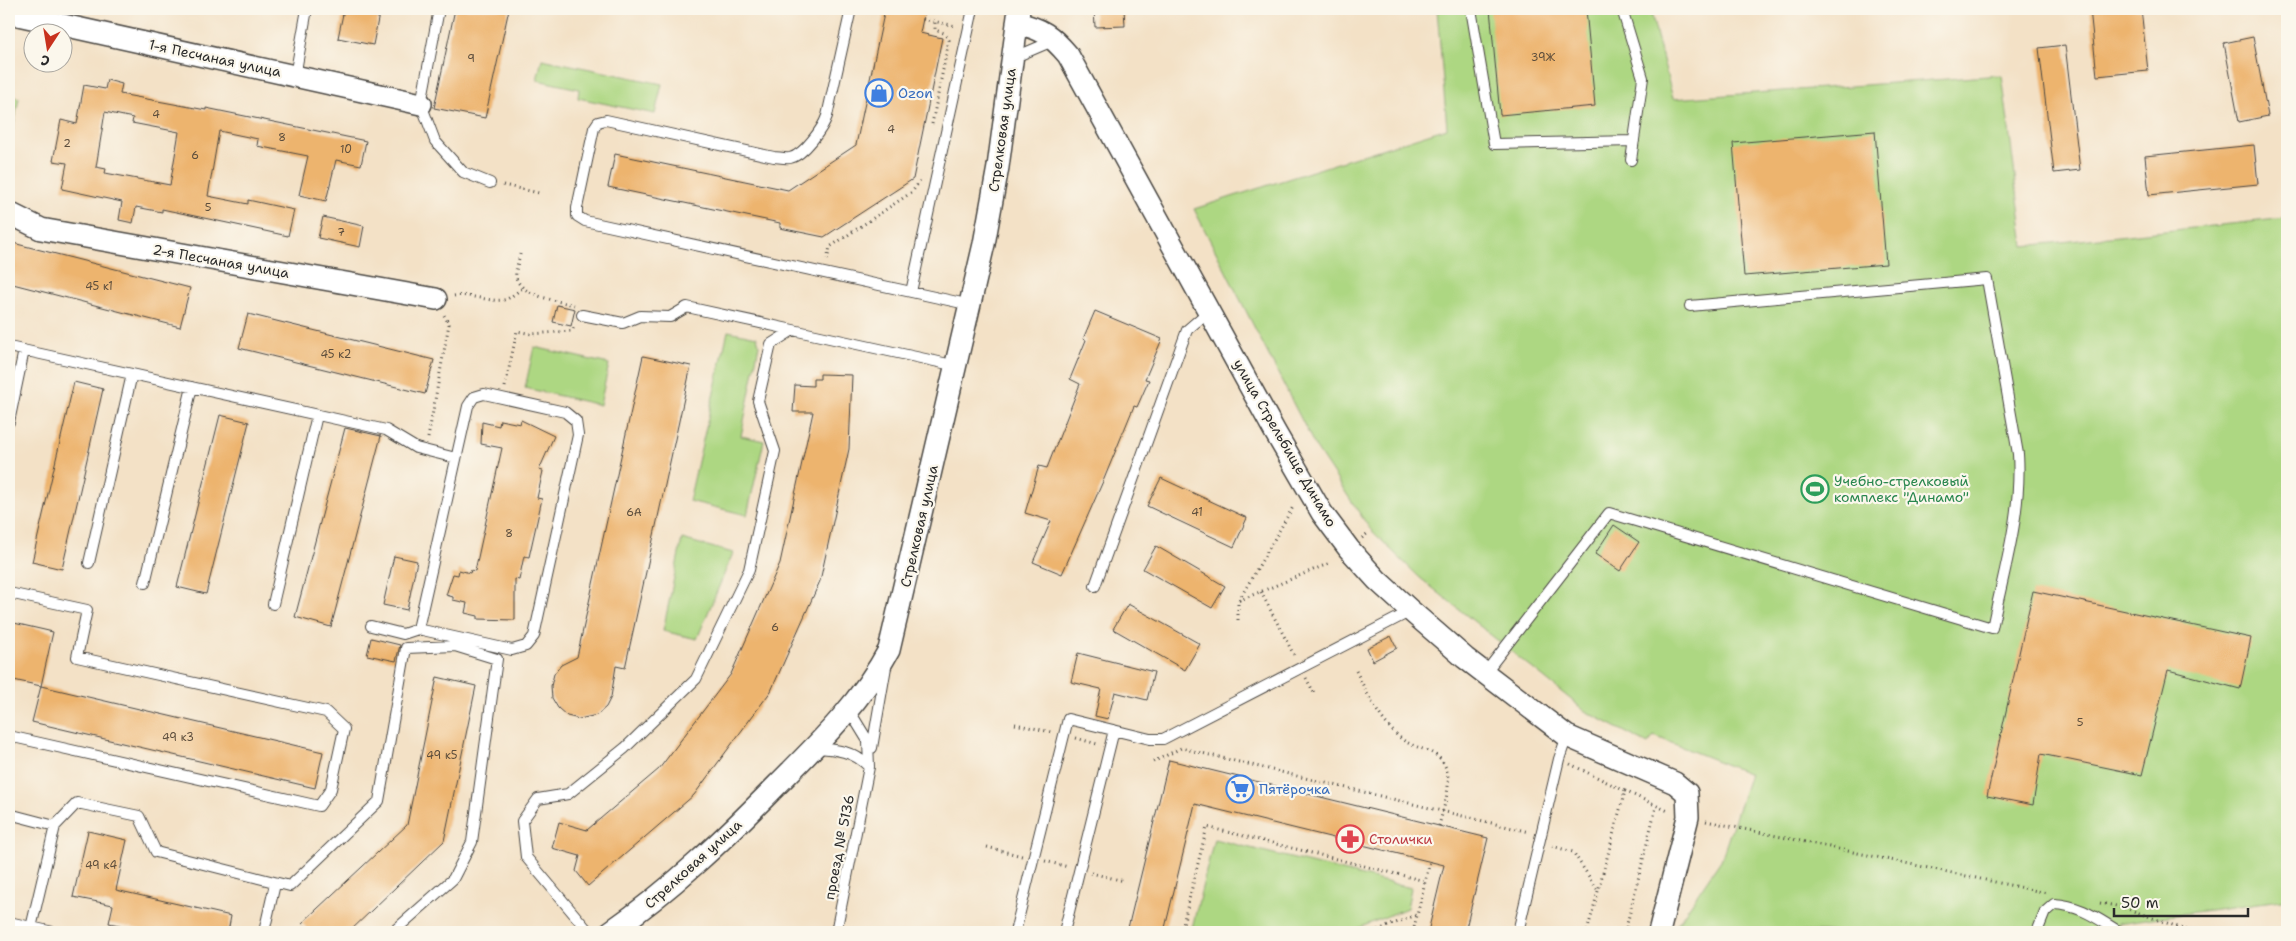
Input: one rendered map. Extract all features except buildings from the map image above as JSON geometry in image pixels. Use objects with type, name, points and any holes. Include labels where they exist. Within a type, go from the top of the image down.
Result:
[{"type":"street","name":"1-я Песчаная улица","points":[[9,13],[421,104]]},
{"type":"street","name":"улица Стрельбище Динамо","points":[[1018,16],[1056,40],[1068,55],[1322,513],[1349,549],[1377,580],[1411,611],[1485,673],[1567,736],[1675,783],[1688,793],[1688,817],[1659,932]]},
{"type":"street","name":"Стрелковая улица","points":[[610,932],[640,911],[704,858],[814,748],[849,710],[876,674],[889,650],[971,305],[998,167],[1018,16]]},
{"type":"street","name":"2-я Песчаная улица","points":[[9,213],[41,229],[436,299]]},
{"type":"lane","points":[[295,76],[307,9]]},
{"type":"lane","points":[[440,9],[421,104],[435,141],[463,172],[490,183]]},
{"type":"lane","points":[[851,9],[828,116],[820,131],[801,152],[790,158],[774,157],[606,120],[598,122],[594,128],[577,208],[577,216],[584,221],[971,305]]},
{"type":"lane","points":[[912,292],[973,9]]},
{"type":"lane","points":[[1471,9],[1494,144],[1634,142]]},
{"type":"lane","points":[[1622,9],[1643,78],[1631,160]]},
{"type":"lane","points":[[1012,58],[1056,40]]},
{"type":"lane","points":[[1485,673],[1609,513],[1992,628],[2017,511],[2020,482],[2018,454],[1987,279],[1690,306]]},
{"type":"lane","points":[[582,315],[623,323],[640,316],[670,317],[687,308],[957,366]]},
{"type":"lane","points":[[1095,586],[1187,330],[1209,311]]},
{"type":"lane","points":[[589,932],[526,857],[522,822],[538,799],[568,794],[625,748],[696,679],[749,570],[774,451],[758,401],[771,344],[793,330]]},
{"type":"lane","points":[[9,347],[386,430],[416,448],[456,458]]},
{"type":"lane","points":[[9,422],[24,350]]},
{"type":"lane","points":[[89,563],[132,374]]},
{"type":"lane","points":[[145,583],[192,387]]},
{"type":"lane","points":[[31,930],[55,826],[77,803],[139,816],[156,852],[275,884],[290,886],[379,801],[406,648],[456,641],[512,650],[526,646],[534,636],[578,435],[576,421],[565,412],[484,394],[474,396],[468,406],[418,629]]},
{"type":"lane","points":[[273,604],[317,415]]},
{"type":"lane","points":[[9,593],[87,610],[77,657],[326,712],[344,730],[331,789],[319,806],[9,736]]},
{"type":"lane","points":[[1015,932],[1068,719],[1150,739],[1163,740],[1411,611]]},
{"type":"lane","points":[[371,626],[403,634],[418,629],[456,641],[497,659],[472,842],[453,879],[393,932]]},
{"type":"lane","name":"проезд № 5136","points":[[836,932],[869,767],[889,650]]},
{"type":"lane","name":"проезд № 5136","points":[[849,710],[868,741],[869,767]]},
{"type":"lane","points":[[1064,932],[1114,730]]},
{"type":"lane","points":[[1518,932],[1559,759],[1567,736]]},
{"type":"lane","points":[[814,748],[837,749],[861,758],[869,767]]},
{"type":"lane","points":[[9,814],[55,826]]},
{"type":"lane","points":[[264,932],[275,884]]},
{"type":"lane","points":[[2037,932],[2045,912],[2054,904],[2069,905],[2085,910],[2120,932]]},
{"type":"lane","points":[[9,922],[31,930],[53,932]]},
{"type":"path","points":[[872,9],[884,11]]},
{"type":"path","points":[[923,20],[954,26]]},
{"type":"path","points":[[930,134],[949,40],[944,34],[935,30],[936,22]]},
{"type":"path","points":[[830,247],[912,192],[917,187],[922,171]]},
{"type":"path","points":[[490,183],[539,193]]},
{"type":"path","points":[[503,398],[517,331],[532,334],[572,331],[582,315],[576,305],[542,297],[524,287],[516,276],[520,254]]},
{"type":"path","points":[[425,450],[449,324],[436,299],[461,295],[506,299],[524,287]]},
{"type":"path","points":[[1238,620],[1238,601],[1293,507]]},
{"type":"path","points":[[1238,601],[1330,563]]},
{"type":"path","points":[[1261,592],[1314,693]]},
{"type":"path","points":[[1356,671],[1376,711],[1395,734],[1411,746],[1442,759],[1448,769],[1449,782],[1439,826]]},
{"type":"path","points":[[1153,762],[1181,748],[1442,812],[1541,839],[1573,852],[1598,890]]},
{"type":"path","points":[[1559,759],[1656,807],[1688,817],[2056,894]]},
{"type":"path","points":[[1587,932],[1625,791]]},
{"type":"path","points":[[1625,932],[1656,807]]},
{"type":"path","points":[[1181,932],[1207,827],[1425,881]]},
{"type":"path","points":[[986,847],[1124,881]]},
{"type":"path","points":[[1412,932],[1430,861]]},
{"type":"path","points":[[2094,902],[2122,908],[2192,932]]},
{"type":"path","points":[[1373,932],[1417,915]]},
{"type":"green space","name":"Учебно-стрелковый комплекс \"Динамо\"","points":[[1437,9],[1650,9],[1673,99],[2002,75],[2024,246],[2287,218],[2287,899],[2118,923],[2115,932],[1672,932],[1721,860],[1750,774],[1654,736],[1648,744],[1585,711],[1419,577],[1370,529],[1316,448],[1194,209],[1447,128]]},
{"type":"green space","points":[[542,59],[662,84],[655,114],[578,98],[579,89],[537,80]]},
{"type":"green space","points":[[9,96],[19,98],[9,150]]},
{"type":"green space","points":[[728,331],[757,337],[759,345],[741,436],[764,441],[747,515],[689,501]]},
{"type":"green space","points":[[534,347],[609,364],[600,405],[525,388]]},
{"type":"green space","points":[[682,539],[733,553],[697,639],[663,631]]},
{"type":"green space","points":[[1214,839],[1411,888],[1407,908],[1349,932],[1191,932]]},
{"type":"place","name":"Ozon","points":[[879,93]]},
{"type":"place","name":"Учебно-стрелковый комплекс \"Динамо\"","points":[[1815,489]]},
{"type":"place","name":"Пятёрочка","points":[[1240,789]]},
{"type":"place","name":"Столички","points":[[1350,839]]}]
